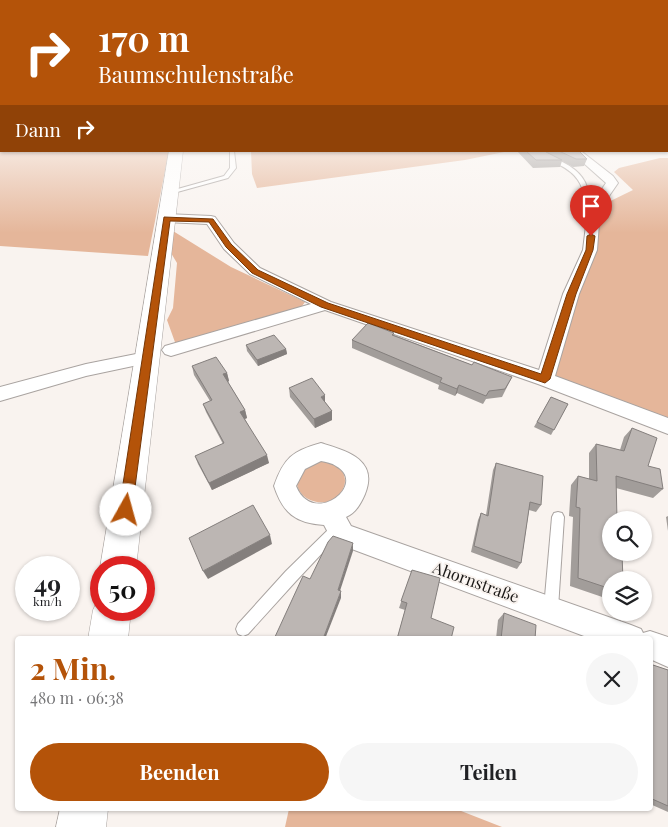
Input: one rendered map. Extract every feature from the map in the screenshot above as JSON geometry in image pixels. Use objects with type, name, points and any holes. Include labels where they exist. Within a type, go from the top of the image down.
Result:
[{"type":"main road","points":[[120,556],[158,354],[166,218],[175,156]]},
{"type":"main road","points":[[108,636],[110,621]]},
{"type":"main road","points":[[81,827],[84,811]]},
{"type":"street","points":[[545,379],[571,294],[590,250],[594,209],[612,183],[609,178],[581,156]]},
{"type":"street","points":[[166,218],[211,220],[229,246],[255,271],[325,305],[545,379],[668,426]]},
{"type":"street","points":[[0,394],[86,370],[158,354],[325,305]]},
{"type":"street","name":"Ahornstraße","points":[[335,520],[342,534],[624,636]]},
{"type":"street","points":[[653,647],[668,652]]},
{"type":"lane","points":[[170,192],[226,177],[232,168],[232,156]]},
{"type":"lane","points":[[546,158],[563,163],[578,176],[585,186],[588,204],[594,209]]},
{"type":"lane","points":[[551,610],[558,517]]},
{"type":"lane","points":[[243,629],[290,576],[335,520]]},
{"type":"shaded area","points":[[0,156],[168,156],[148,256],[0,246]]},
{"type":"shaded area","points":[[251,156],[487,156],[257,188],[252,174]]},
{"type":"shaded area","points":[[660,158],[668,158],[668,426],[545,379],[594,209],[633,190],[614,172],[619,168]]},
{"type":"shaded area","points":[[173,231],[231,267],[305,302],[300,309],[176,345],[167,320],[173,308],[177,263],[171,253]]},
{"type":"shaded area","points":[[318,461],[333,464],[341,470],[345,478],[344,487],[339,495],[331,501],[320,502],[308,499],[301,494],[297,486],[298,474],[301,470]]},
{"type":"shaded area","points":[[289,811],[461,811],[502,827],[285,827]]},
{"type":"building","points":[[531,156],[553,156],[562,160],[536,160]]},
{"type":"building","points":[[569,156],[584,156],[587,159],[576,159]]},
{"type":"building","points":[[368,323],[394,333],[392,335],[472,365],[474,362],[512,377],[505,389],[489,391],[486,396],[459,385],[457,389],[440,382],[442,378],[352,340]]},
{"type":"building","points":[[274,335],[286,349],[257,360],[246,345]]},
{"type":"building","points":[[216,357],[227,373],[223,374],[245,410],[240,412],[267,455],[209,483],[195,456],[224,443],[203,404],[212,400],[192,366]]},
{"type":"building","points":[[312,378],[325,395],[321,397],[332,411],[314,419],[289,388]]},
{"type":"building","points":[[551,397],[568,404],[554,430],[537,422]]},
{"type":"building","points":[[632,428],[657,438],[648,466],[660,469],[663,489],[616,476],[617,511],[602,511],[602,561],[622,561],[623,571],[602,571],[602,586],[578,578],[580,508],[576,507],[578,476],[597,481],[596,444],[624,451]]},
{"type":"building","points":[[496,463],[543,476],[541,505],[530,502],[521,563],[474,546],[481,513],[488,516]]},
{"type":"building","points":[[253,505],[270,535],[203,571],[189,538]]},
{"type":"building","points":[[333,536],[353,543],[338,590],[341,591],[324,636],[275,636],[303,576],[310,579],[328,542]]},
{"type":"building","points":[[412,570],[440,578],[431,618],[454,627],[452,636],[398,636],[407,603],[401,601]]},
{"type":"building","points":[[504,613],[536,625],[535,636],[501,636]]},
{"type":"building","points":[[653,665],[668,670],[668,806],[653,799]]},
{"type":"route","points":[[126,510],[166,218],[211,220],[229,246],[255,271],[325,305],[545,379],[571,294],[590,250],[591,236]]}]
